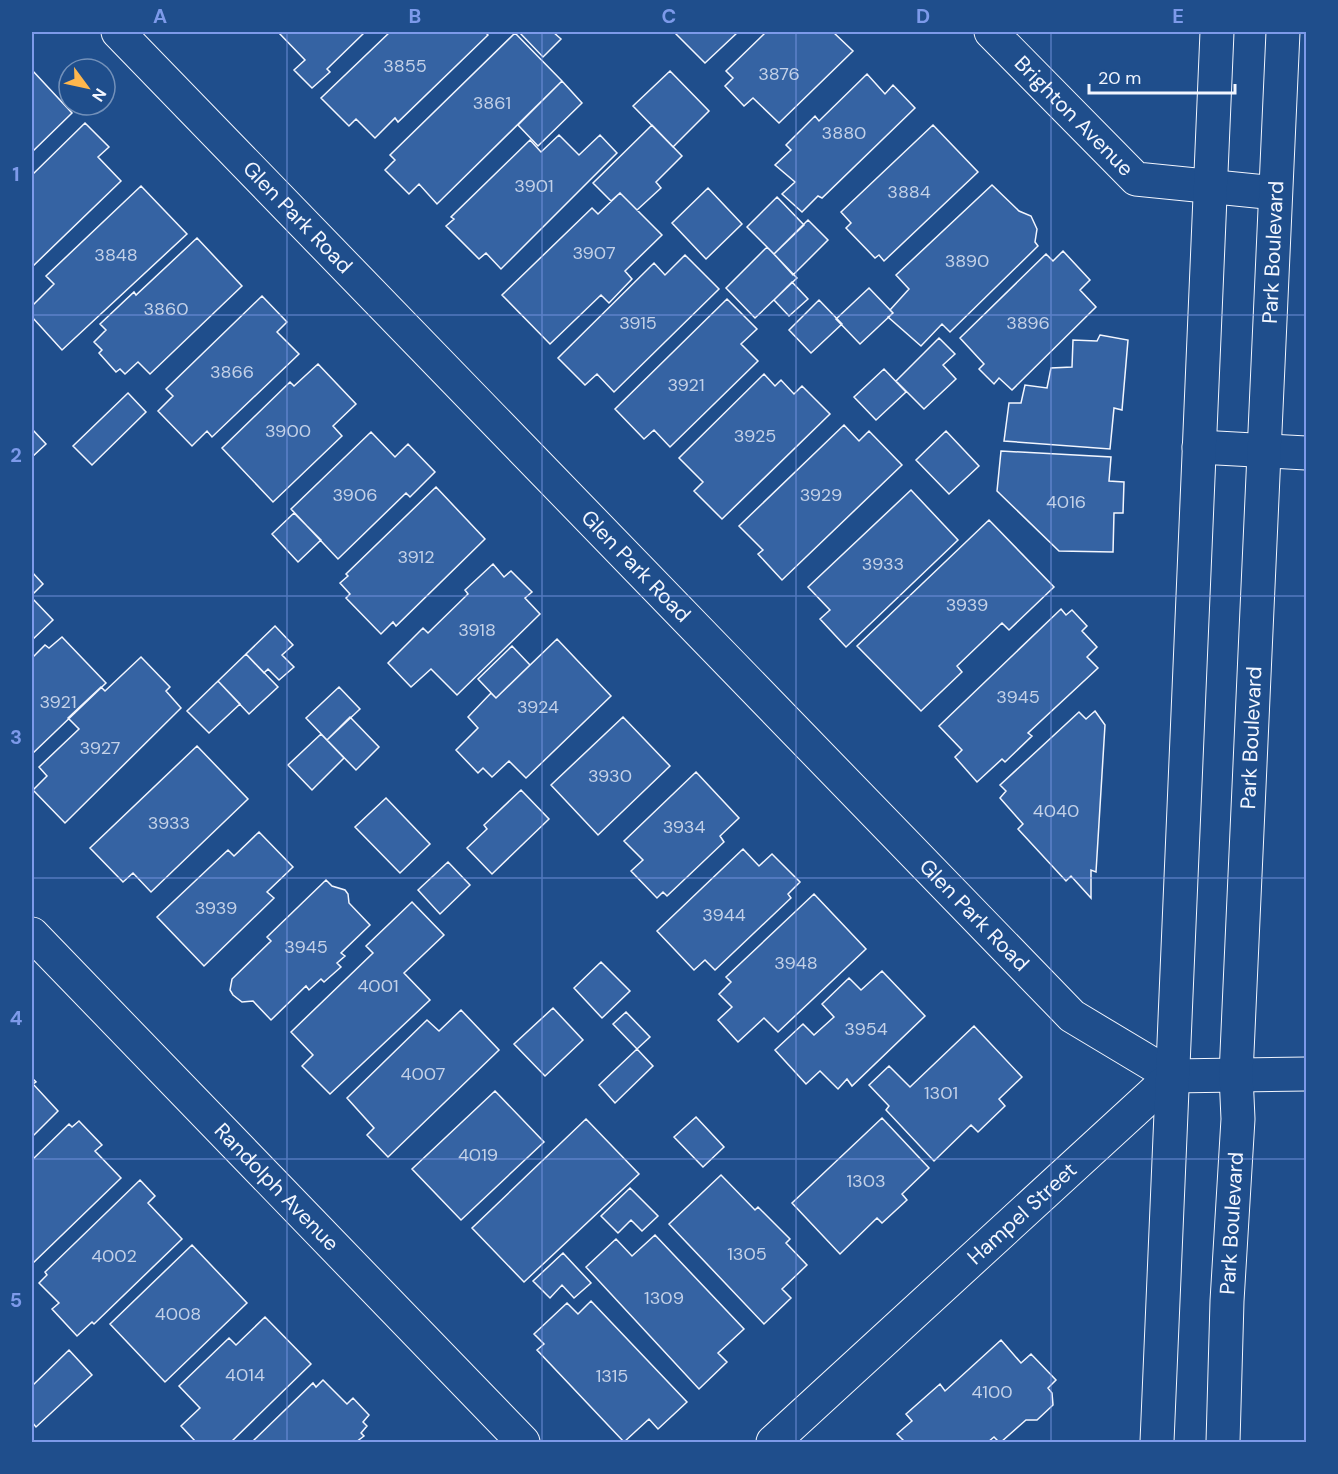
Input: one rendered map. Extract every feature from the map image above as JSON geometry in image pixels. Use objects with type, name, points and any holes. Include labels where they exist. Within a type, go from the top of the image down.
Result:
[{"type":"street","name":"Glen Park Road","points":[[118,32],[1071,1016],[1172,1076]]},
{"type":"street","name":"Brighton Avenue","points":[[991,32],[1136,179],[1275,193]]},
{"type":"street","points":[[1157,1443],[1217,32]]},
{"type":"street","name":"Park Boulevard","points":[[1222,1443],[1227,1301],[1238,1119],[1236,1075],[1282,32]]},
{"type":"street","points":[[1199,447],[1306,453]]},
{"type":"street","name":"Randolph Avenue","points":[[32,934],[523,1443]]},
{"type":"street","points":[[1172,1076],[1306,1074]]},
{"type":"street","name":"Hampel Street","points":[[773,1443],[1172,1076]]},
{"type":"building","points":[[278,32],[365,32],[327,69],[330,72],[312,88],[294,70],[305,60]]},
{"type":"building","points":[[390,32],[485,32],[488,35],[398,122],[395,118],[375,138],[356,119],[349,126],[321,98]]},
{"type":"building","points":[[519,32],[553,32],[561,39],[543,57]]},
{"type":"building","points":[[674,32],[738,32],[705,63]]},
{"type":"building","points":[[766,32],[833,32],[853,51],[779,123],[753,98],[744,106],[725,86],[733,78],[726,71]]},
{"type":"building","points":[[515,33],[562,81],[437,204],[419,184],[409,194],[385,170],[395,160],[390,155]]},
{"type":"building","points":[[32,70],[57,97],[57,117],[68,117],[32,152]]},
{"type":"building","points":[[670,71],[709,111],[673,147],[633,106]]},
{"type":"building","points":[[867,74],[885,94],[893,85],[915,108],[822,198],[818,196],[802,212],[782,194],[795,182],[775,165],[791,150],[786,145],[815,116],[819,121]]},
{"type":"building","points":[[562,81],[582,103],[538,146],[518,125]]},
{"type":"building","points":[[85,123],[109,147],[98,157],[121,181],[32,267],[32,175]]},
{"type":"building","points":[[652,125],[682,156],[656,182],[661,188],[637,210],[620,193],[611,201],[593,183]]},
{"type":"building","points":[[933,125],[978,172],[884,261],[879,255],[875,258],[846,228],[851,223],[841,212]]},
{"type":"building","points":[[559,135],[579,155],[600,135],[617,153],[501,269],[486,253],[479,259],[446,226],[454,219],[451,217],[530,140],[541,152]]},
{"type":"building","points":[[992,185],[1019,211],[1031,216],[1037,229],[1035,242],[1038,246],[950,332],[942,324],[921,346],[888,317],[893,313],[890,310],[909,289],[896,275]]},
{"type":"building","points":[[141,186],[187,234],[62,350],[32,317],[32,306],[54,284],[46,276]]},
{"type":"building","points":[[708,188],[742,224],[706,259],[672,223]]},
{"type":"building","points":[[620,193],[662,235],[625,271],[632,279],[609,303],[601,295],[550,344],[502,295],[592,208],[598,214]]},
{"type":"building","points":[[777,197],[804,225],[774,254],[747,227]]},
{"type":"building","points":[[808,220],[828,240],[793,275],[774,254]]},
{"type":"building","points":[[197,238],[242,286],[150,374],[138,362],[125,374],[120,369],[116,372],[99,353],[102,350],[94,342],[106,330],[100,324],[134,292],[136,295]]},
{"type":"building","points":[[767,247],[797,278],[755,318],[726,288]]},
{"type":"building","points":[[1063,251],[1090,280],[1080,290],[1096,307],[1012,390],[999,378],[994,384],[979,369],[984,364],[960,338],[1046,254],[1053,261]]},
{"type":"building","points":[[685,255],[719,289],[614,392],[597,374],[585,385],[558,358],[654,263],[665,275]]},
{"type":"building","points":[[792,282],[808,299],[789,316],[774,300]]},
{"type":"building","points":[[869,288],[893,313],[860,344],[836,319]]},
{"type":"building","points":[[262,296],[287,322],[277,332],[299,354],[212,437],[207,431],[192,446],[158,411],[173,396],[166,389]]},
{"type":"building","points":[[727,299],[757,329],[741,344],[758,361],[670,447],[654,430],[644,439],[615,409]]},
{"type":"building","points":[[819,300],[842,324],[811,353],[789,330]]},
{"type":"building","points":[[1100,335],[1128,340],[1122,410],[1114,408],[1110,449],[1004,441],[1009,403],[1021,403],[1025,385],[1047,388],[1051,368],[1072,367],[1073,340],[1097,341]]},
{"type":"building","points":[[939,338],[955,354],[943,365],[956,379],[924,409],[896,381]]},
{"type":"building","points":[[318,364],[356,404],[333,426],[342,436],[273,502],[222,448],[290,382],[294,386]]},
{"type":"building","points":[[884,369],[906,392],[876,420],[854,397]]},
{"type":"building","points":[[764,374],[775,386],[781,380],[794,394],[802,386],[830,414],[722,519],[694,491],[703,482],[679,458]]},
{"type":"building","points":[[128,393],[146,412],[92,465],[73,446]]},
{"type":"building","points":[[844,425],[859,441],[869,431],[902,465],[782,580],[758,554],[763,550],[739,526]]},
{"type":"building","points":[[32,429],[46,444],[32,457]]},
{"type":"building","points":[[946,431],[979,466],[949,494],[916,460]]},
{"type":"building","points":[[371,432],[395,457],[408,444],[435,472],[410,497],[406,493],[338,559],[291,509]]},
{"type":"building","points":[[1001,451],[1111,457],[1109,481],[1124,482],[1123,513],[1114,513],[1113,552],[1059,551],[997,491]]},
{"type":"building","points":[[436,487],[485,539],[396,626],[393,622],[381,634],[346,598],[350,594],[340,583],[348,576],[346,574]]},
{"type":"building","points":[[911,490],[958,540],[846,647],[820,619],[830,610],[808,587]]},
{"type":"building","points":[[294,513],[321,540],[298,562],[272,534]]},
{"type":"building","points":[[989,520],[1054,587],[1009,630],[1002,623],[957,666],[962,672],[921,711],[857,646]]},
{"type":"building","points":[[493,564],[504,577],[511,571],[532,592],[525,598],[540,614],[457,695],[431,669],[411,687],[388,663],[423,628],[428,633],[468,594],[465,590]]},
{"type":"building","points":[[32,572],[43,584],[32,595]]},
{"type":"building","points":[[32,598],[53,620],[32,640]]},
{"type":"building","points":[[1061,609],[1066,615],[1072,610],[1087,626],[1082,631],[1097,647],[1087,657],[1098,668],[1028,733],[1032,736],[1005,762],[1002,759],[977,782],[955,757],[962,750],[939,726]]},
{"type":"building","points":[[275,626],[293,645],[282,655],[294,667],[279,680],[268,669],[264,673],[246,654]]},
{"type":"building","points":[[62,637],[106,683],[32,754],[32,658],[45,645],[49,648]]},
{"type":"building","points":[[557,639],[611,696],[526,778],[509,761],[492,777],[483,768],[478,773],[456,750],[478,728],[468,717],[491,693],[496,698]]},
{"type":"building","points":[[512,646],[530,665],[496,698],[478,679]]},
{"type":"building","points":[[246,654],[278,687],[249,714],[218,681]]},
{"type":"building","points":[[141,657],[170,687],[166,691],[181,708],[65,823],[33,790],[47,776],[39,767],[79,729],[68,718],[101,687],[105,691]]},
{"type":"building","points":[[218,681],[240,704],[209,733],[187,711]]},
{"type":"building","points":[[339,687],[360,709],[327,740],[306,718]]},
{"type":"building","points":[[1095,711],[1105,725],[1096,872],[1091,870],[1091,898],[1071,876],[1066,881],[1018,829],[1023,824],[1000,798],[1006,791],[1000,785],[1079,712],[1086,719]]},
{"type":"building","points":[[350,717],[379,747],[356,770],[327,740]]},
{"type":"building","points":[[623,717],[670,766],[598,835],[551,785]]},
{"type":"building","points":[[321,734],[344,758],[312,790],[288,765]]},
{"type":"building","points":[[197,746],[248,799],[151,892],[133,873],[123,882],[90,848]]},
{"type":"building","points":[[696,772],[739,818],[720,836],[724,842],[667,896],[663,892],[657,898],[631,871],[643,860],[624,841]]},
{"type":"building","points":[[521,790],[549,819],[492,874],[467,848],[487,829],[484,825]]},
{"type":"building","points":[[386,798],[430,844],[400,873],[355,827]]},
{"type":"building","points":[[259,832],[293,867],[267,892],[274,898],[204,966],[157,917],[228,850],[234,856]]},
{"type":"building","points":[[743,849],[759,866],[772,854],[800,882],[788,894],[791,898],[715,970],[705,960],[694,970],[657,931]]},
{"type":"building","points":[[448,862],[470,885],[440,914],[418,890]]},
{"type":"building","points":[[326,880],[332,886],[345,890],[349,903],[370,925],[341,953],[345,956],[337,963],[341,967],[324,982],[321,979],[309,990],[306,986],[271,1020],[253,1001],[242,1002],[233,995],[230,990],[232,979],[271,941],[267,937]]},
{"type":"building","points":[[814,894],[866,949],[778,1032],[764,1018],[738,1042],[718,1020],[732,1007],[719,994],[731,982],[726,977]]},
{"type":"building","points":[[412,902],[444,935],[404,973],[430,1000],[330,1094],[302,1066],[313,1055],[291,1032],[373,953],[366,946]]},
{"type":"building","points":[[601,962],[630,991],[602,1018],[574,988]]},
{"type":"building","points":[[882,971],[925,1016],[852,1086],[847,1079],[838,1089],[820,1071],[806,1084],[775,1050],[803,1024],[814,1035],[834,1017],[822,1004],[849,978],[861,990]]},
{"type":"building","points":[[553,1008],[583,1040],[545,1076],[514,1044]]},
{"type":"building","points":[[461,1010],[499,1050],[388,1157],[367,1135],[374,1128],[347,1098],[427,1020],[439,1031]]},
{"type":"building","points":[[626,1012],[650,1037],[637,1049],[613,1024]]},
{"type":"building","points":[[974,1026],[1022,1077],[999,1099],[1005,1106],[978,1132],[971,1125],[934,1161],[886,1110],[889,1106],[869,1085],[889,1066],[910,1087]]},
{"type":"building","points":[[637,1049],[653,1066],[615,1103],[599,1085]]},
{"type":"building","points":[[32,1078],[36,1082],[33,1084],[58,1111],[32,1137]]},
{"type":"building","points":[[495,1091],[544,1142],[461,1220],[412,1169]]},
{"type":"building","points":[[696,1117],[724,1147],[703,1167],[674,1137]]},
{"type":"building","points":[[882,1118],[929,1168],[902,1194],[907,1200],[882,1223],[877,1218],[840,1254],[792,1203]]},
{"type":"building","points":[[586,1119],[639,1174],[524,1282],[472,1228]]},
{"type":"building","points":[[79,1121],[102,1145],[95,1151],[121,1178],[32,1264],[32,1160],[69,1124],[72,1127]]},
{"type":"building","points":[[721,1175],[755,1210],[758,1207],[790,1239],[786,1243],[807,1265],[782,1289],[791,1298],[764,1324],[669,1224]]},
{"type":"building","points":[[140,1180],[155,1196],[148,1203],[182,1239],[94,1324],[92,1322],[77,1336],[52,1309],[59,1303],[39,1283],[47,1275],[45,1272]]},
{"type":"building","points":[[630,1188],[658,1216],[642,1231],[631,1220],[618,1233],[601,1216]]},
{"type":"building","points":[[655,1235],[744,1329],[718,1353],[727,1362],[699,1389],[586,1267],[616,1239],[632,1256]]},
{"type":"building","points":[[192,1245],[247,1303],[165,1382],[110,1324]]},
{"type":"building","points":[[563,1253],[591,1283],[574,1298],[562,1285],[550,1298],[533,1281]]},
{"type":"building","points":[[591,1301],[687,1402],[658,1429],[649,1419],[624,1442],[537,1350],[544,1344],[534,1334],[567,1303],[578,1314]]},
{"type":"building","points":[[265,1317],[311,1364],[231,1442],[196,1442],[181,1426],[200,1408],[179,1386],[229,1338],[236,1345]]},
{"type":"building","points":[[1001,1340],[1021,1363],[1031,1354],[1056,1380],[1048,1388],[1052,1393],[1053,1405],[1037,1420],[1026,1420],[1001,1442],[994,1437],[988,1442],[905,1442],[897,1434],[912,1421],[906,1414],[940,1384],[945,1391]]},
{"type":"building","points":[[69,1350],[92,1375],[36,1427],[32,1422],[32,1386]]},
{"type":"building","points":[[323,1380],[347,1404],[353,1398],[369,1415],[363,1422],[367,1426],[361,1433],[364,1436],[356,1442],[252,1442],[313,1383],[316,1387]]}]
